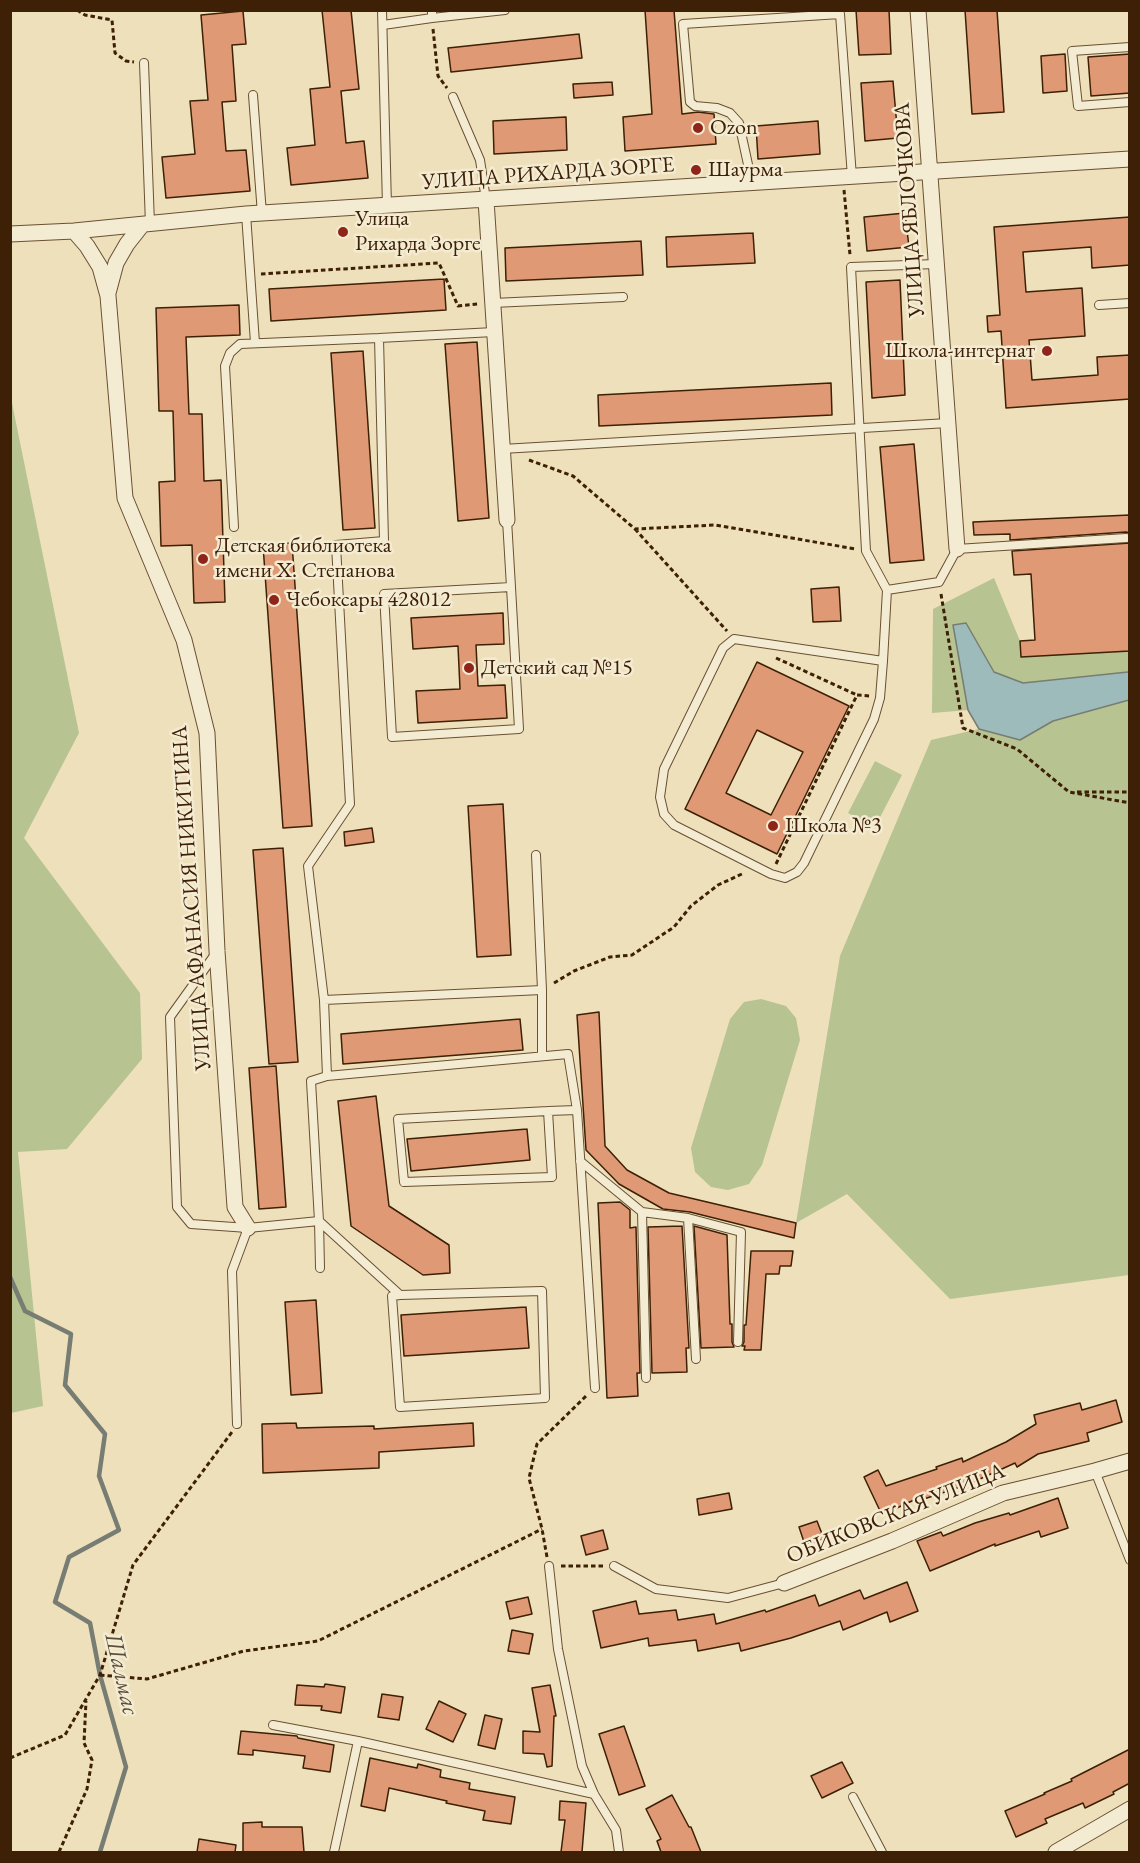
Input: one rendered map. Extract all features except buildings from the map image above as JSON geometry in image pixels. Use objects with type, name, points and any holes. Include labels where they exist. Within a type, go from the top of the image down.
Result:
[{"type":"street","name":"УЛИЦА ЯБЛОЧКОВА","points":[[918,10],[957,549]]},
{"type":"street","name":"УЛИЦА РИХАРДА ЗОРГЕ","points":[[146,224],[246,214],[752,183],[848,183],[930,172],[1130,159]]},
{"type":"street","points":[[486,200],[507,520]]},
{"type":"street","points":[[10,234],[146,224]]},
{"type":"street","points":[[108,296],[116,263],[127,244],[146,224]]},
{"type":"street","name":"УЛИЦА АФАНАСИЯ НИКИТИНА","points":[[74,231],[100,267],[108,296],[125,498],[184,640],[207,733],[217,951],[235,1207],[248,1228]]},
{"type":"street","name":"ОБИКОВСКАЯ УЛИЦА","points":[[784,1583],[892,1541],[1003,1493],[1095,1472],[1130,1461]]},
{"type":"street","points":[[1056,1852],[1130,1809]]},
{"type":"lane","points":[[382,10],[387,206]]},
{"type":"lane","points":[[383,25],[432,14],[506,10]]},
{"type":"lane","points":[[752,183],[739,123],[730,113],[717,108],[695,106],[690,102],[683,24],[839,12],[848,183]]},
{"type":"lane","points":[[1130,46],[1072,51],[1078,106],[1130,102]]},
{"type":"lane","points":[[144,63],[146,224]]},
{"type":"lane","points":[[253,95],[262,214]]},
{"type":"lane","points":[[453,97],[480,160],[486,200]]},
{"type":"lane","points":[[246,214],[255,343]]},
{"type":"lane","points":[[883,661],[734,639],[723,648],[664,769],[660,797],[664,814],[674,825],[771,874],[785,878],[797,873],[804,863],[874,719],[880,698],[883,661],[887,590],[866,551],[851,267],[936,264]]},
{"type":"lane","points":[[493,303],[623,297]]},
{"type":"lane","points":[[1099,305],[1130,303]]},
{"type":"lane","points":[[234,527],[225,366],[230,353],[240,344],[495,332]]},
{"type":"lane","points":[[327,1076],[324,1000],[308,866],[350,804],[336,545],[384,541],[379,338]]},
{"type":"lane","points":[[502,449],[948,423]]},
{"type":"lane","points":[[507,520],[511,586],[519,729],[392,737],[384,594],[511,586]]},
{"type":"lane","points":[[887,590],[939,582],[957,549],[1126,538]]},
{"type":"lane","points":[[536,855],[542,990],[542,1056]]},
{"type":"lane","points":[[217,951],[170,1017],[177,1207],[191,1224],[248,1228],[319,1221],[400,1295],[542,1291],[545,1398],[400,1407],[392,1296],[400,1295]]},
{"type":"lane","points":[[324,1000],[542,990]]},
{"type":"lane","points":[[320,1268],[311,1081],[327,1076],[568,1054],[576,1110],[595,1388]]},
{"type":"lane","points":[[548,1111],[552,1177],[404,1182],[398,1119],[548,1111],[576,1110]]},
{"type":"lane","points":[[580,1161],[642,1212],[688,1218],[741,1232],[738,1342]]},
{"type":"lane","points":[[642,1212],[646,1378]]},
{"type":"lane","points":[[688,1218],[696,1359]]},
{"type":"lane","points":[[237,1424],[232,1270],[248,1228]]},
{"type":"lane","points":[[1095,1472],[1130,1560]]},
{"type":"lane","points":[[549,1566],[558,1649],[582,1766],[594,1794],[616,1830],[619,1852]]},
{"type":"lane","points":[[614,1566],[656,1589],[728,1598],[784,1583]]},
{"type":"lane","points":[[273,1725],[594,1794]]},
{"type":"lane","points":[[334,1852],[358,1742]]},
{"type":"lane","points":[[853,1797],[882,1852]]},
{"type":"path","points":[[77,10],[85,15],[112,20],[114,53],[126,61],[144,63]]},
{"type":"path","points":[[432,14],[438,76],[453,97]]},
{"type":"path","points":[[848,183],[851,267]]},
{"type":"path","points":[[250,274],[439,263],[458,306],[493,303]]},
{"type":"path","points":[[502,449],[573,477],[635,529],[734,639]]},
{"type":"path","points":[[635,529],[715,525],[866,551]]},
{"type":"path","points":[[939,582],[963,728],[1017,749],[1069,792],[1130,803]]},
{"type":"path","points":[[775,658],[857,695],[880,698]]},
{"type":"path","points":[[771,874],[857,695]]},
{"type":"path","points":[[1069,792],[1130,792]]},
{"type":"path","points":[[542,990],[574,971],[610,957],[632,955],[674,927],[691,906],[718,885],[756,867]]},
{"type":"path","points":[[595,1388],[537,1444],[529,1478],[549,1566],[614,1566]]},
{"type":"path","points":[[10,1758],[65,1735],[100,1675],[133,1565],[237,1424]]},
{"type":"path","points":[[100,1675],[147,1679],[244,1651],[318,1641],[542,1529]]},
{"type":"path","points":[[59,1852],[87,1789],[92,1760],[84,1743],[86,1700]]},
{"type":"green space","points":[[11,398],[79,733],[24,838],[140,993],[142,1059],[67,1149],[18,1152],[43,1406],[11,1413]]},
{"type":"green space","points":[[994,578],[1020,641],[1022,657],[1129,651],[1128,672],[1023,683],[994,672],[966,623],[953,625],[968,710],[932,713],[933,609]]},
{"type":"green space","points":[[1129,700],[1129,1275],[950,1299],[847,1194],[796,1223],[840,956],[931,740],[979,729],[1020,740],[1053,721]]},
{"type":"green space","points":[[875,761],[902,775],[875,827],[848,813]]},
{"type":"green space","points":[[761,999],[786,1006],[796,1018],[800,1040],[762,1165],[749,1184],[728,1190],[711,1187],[695,1172],[691,1148],[730,1019],[744,1002]]},
{"type":"water","points":[[966,623],[994,672],[1023,683],[1128,672],[1129,670],[1129,700],[1053,721],[1020,740],[979,729],[968,710],[953,625]]},
{"type":"waterway","name":"Шалмас","points":[[10,1277],[25,1311],[71,1334],[65,1385],[105,1434],[99,1476],[119,1530],[69,1557],[55,1602],[90,1623],[100,1675],[126,1767],[100,1852]]},
{"type":"place","name":"Ozon","points":[[698,128]]},
{"type":"place","name":"Шаурма","points":[[696,170]]},
{"type":"place","name":"Улица Рихарда Зорге","points":[[343,232]]},
{"type":"place","name":"Школа-интернат","points":[[1047,351]]},
{"type":"place","name":"Детская библиотека имени Х. Степанова","points":[[203,559]]},
{"type":"place","name":"Чебоксары 428012","points":[[274,600]]},
{"type":"place","name":"Детский сад №15","points":[[469,668]]},
{"type":"place","name":"Школа №3","points":[[773,826]]}]
